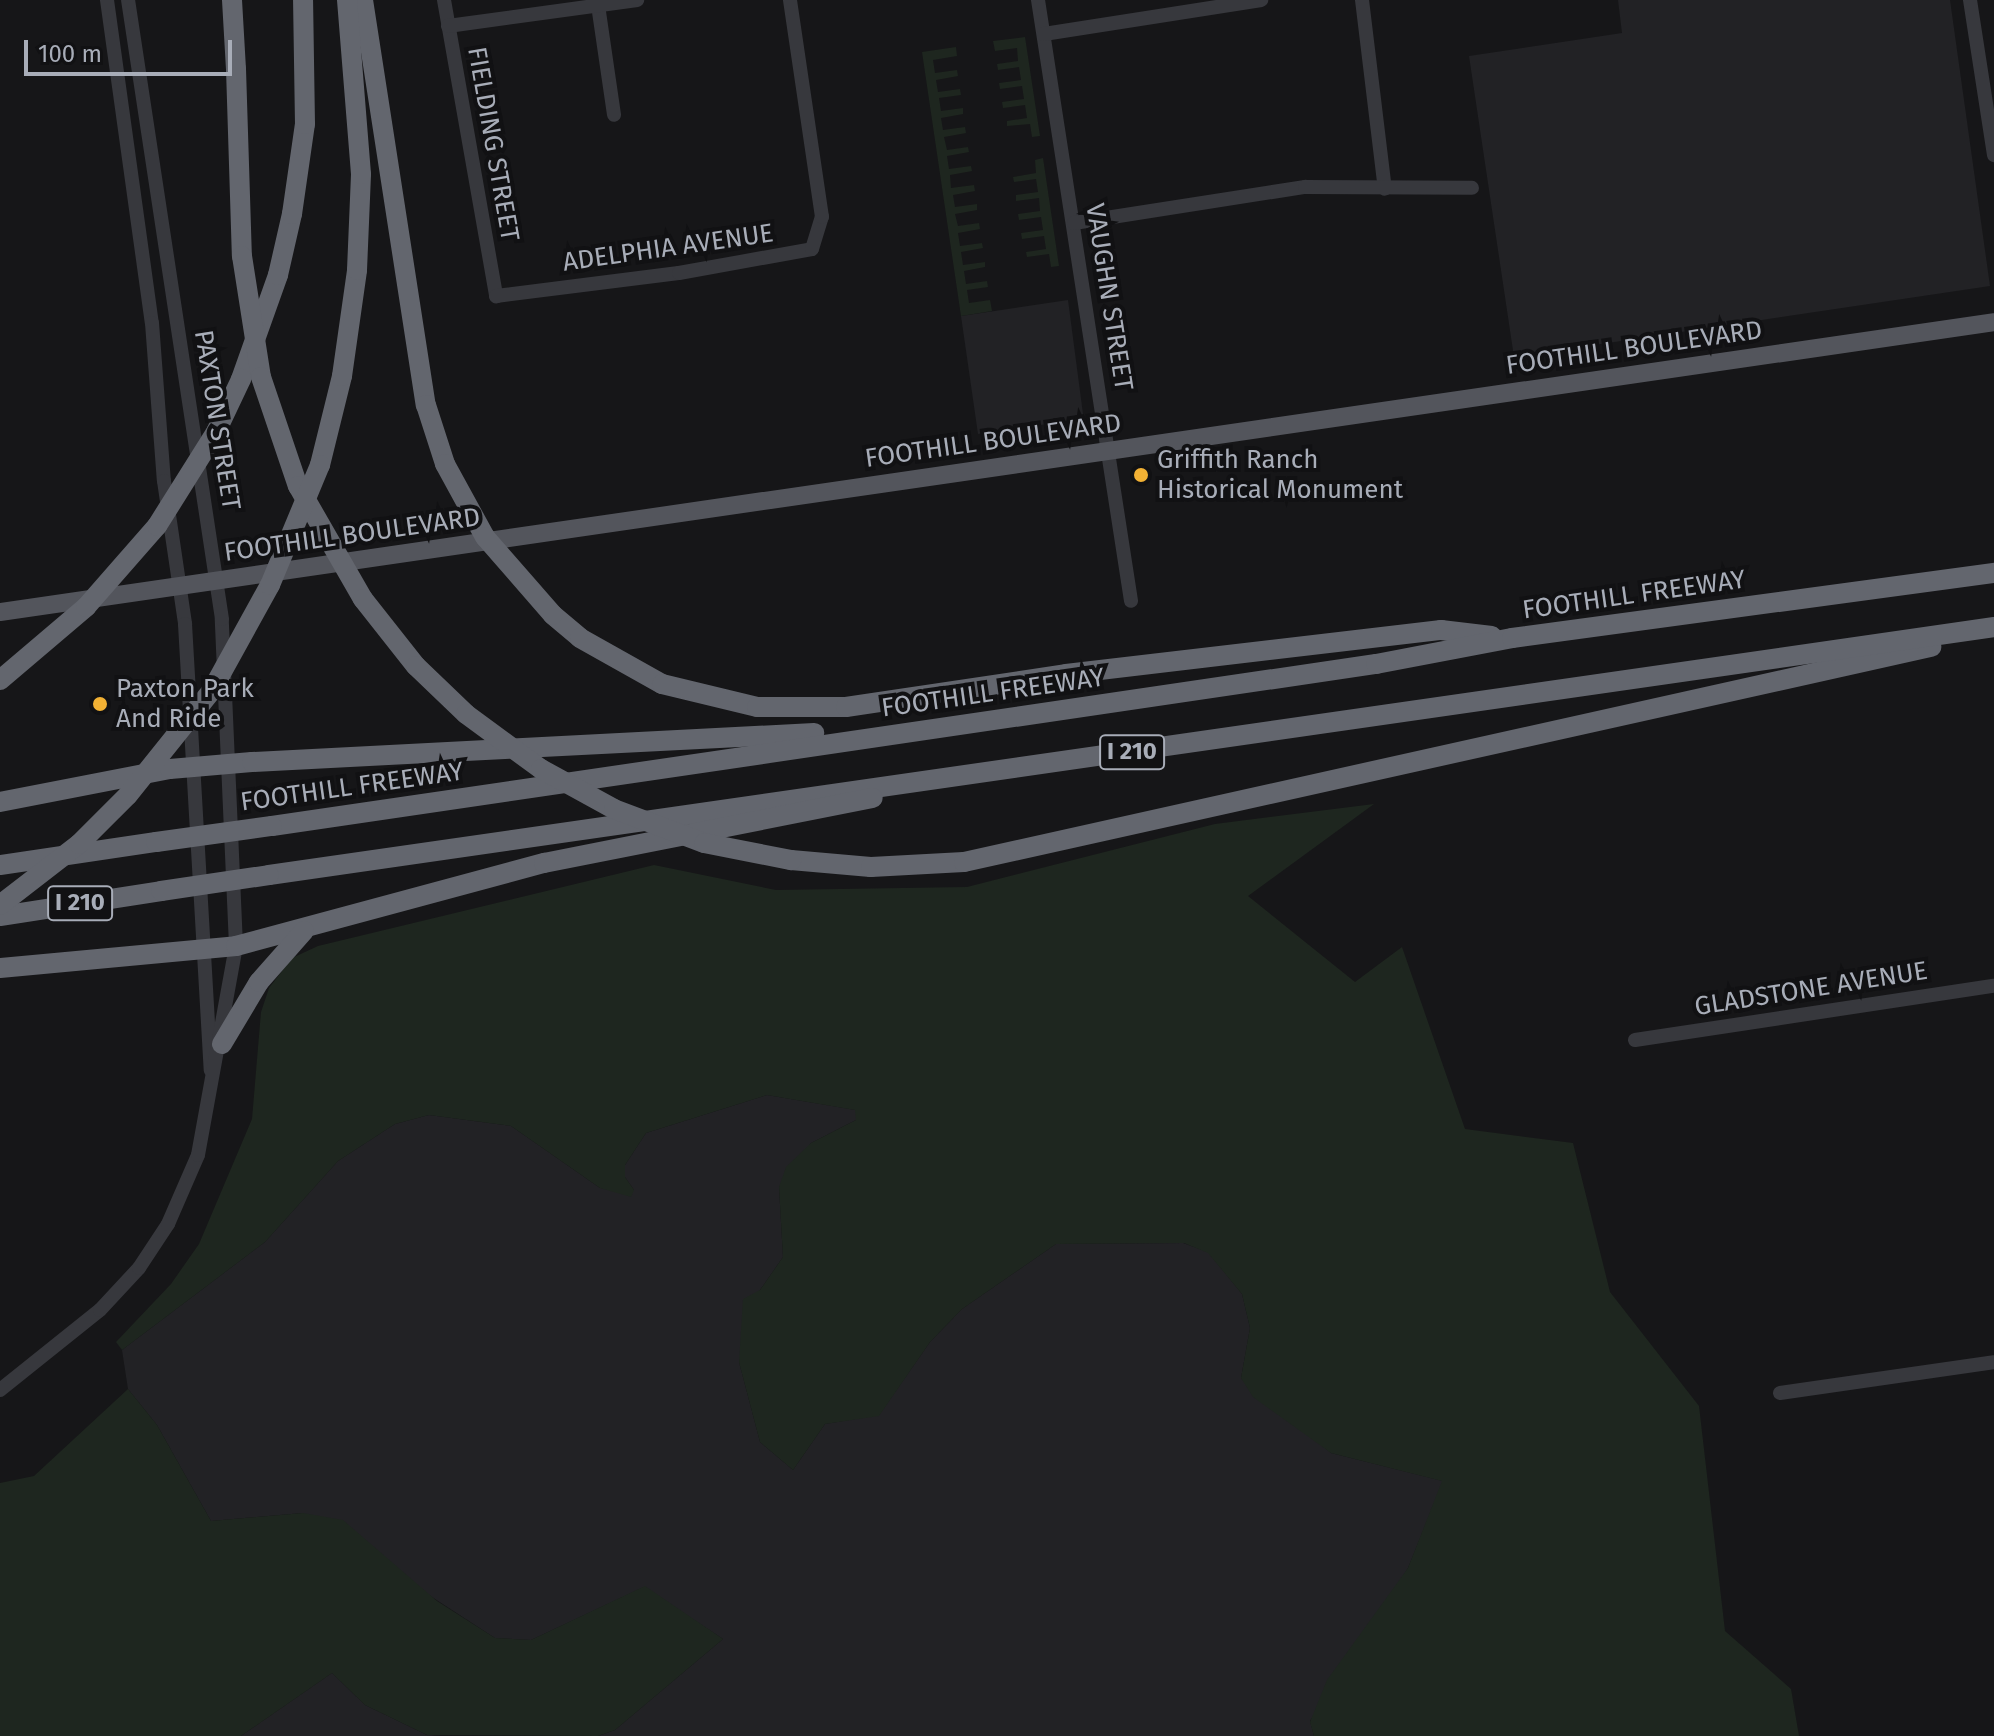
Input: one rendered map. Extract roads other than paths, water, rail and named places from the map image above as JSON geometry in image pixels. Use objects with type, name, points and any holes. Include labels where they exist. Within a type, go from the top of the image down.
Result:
[{"type":"highway","points":[[232,0],[242,256],[261,377],[298,486],[363,599],[426,676],[466,714],[541,769],[614,809],[704,843],[791,860],[871,867],[964,862],[1860,666],[1994,629]]},
{"type":"highway","points":[[0,680],[86,607],[157,526],[216,432],[241,379],[278,275],[292,214],[305,124],[303,0]]},
{"type":"highway","points":[[0,905],[79,844],[118,805],[212,690],[270,585],[320,465],[342,376],[357,270],[361,174],[347,0]]},
{"type":"highway","points":[[363,0],[426,405],[445,464],[485,537],[553,615],[580,638],[662,684],[757,707],[846,707],[1066,674],[1441,630],[1512,638]]},
{"type":"highway","name":"FOOTHILL FREEWAY","points":[[0,865],[1376,664],[1512,638],[1994,573]]},
{"type":"highway","name":"I 210","points":[[0,916],[1994,629]]},
{"type":"highway","points":[[0,802],[193,767],[231,764],[531,744],[910,731]]},
{"type":"highway","points":[[0,968],[236,946],[304,931],[544,863],[644,840],[847,807],[915,783]]},
{"type":"highway","points":[[222,1044],[259,982],[304,931]]},
{"type":"main road","name":"FOOTHILL BOULEVARD","points":[[0,612],[1994,322]]},
{"type":"street","name":"PAXTON STREET","points":[[107,0],[152,323],[164,481],[180,587],[205,947],[211,1087]]},
{"type":"street","name":"PAXTON STREET","points":[[0,1390],[100,1310],[156,1244],[192,1174],[222,1044],[236,946],[231,764],[217,581],[128,0]]},
{"type":"street","name":"FIELDING STREET","points":[[444,0],[496,296]]},
{"type":"street","points":[[448,26],[637,0]]},
{"type":"street","name":"ADELPHIA AVENUE","points":[[496,296],[802,252],[818,239],[822,217],[790,0]]},
{"type":"street","name":"VAUGHN STREET","points":[[1038,0],[1131,601]]},
{"type":"street","points":[[1044,34],[1207,4],[1261,0]]},
{"type":"street","points":[[1362,0],[1385,189]]},
{"type":"street","points":[[1970,0],[1994,155]]},
{"type":"street","points":[[598,5],[614,115]]},
{"type":"street","points":[[1074,223],[1305,187],[1472,188]]},
{"type":"street","name":"GLADSTONE AVENUE","points":[[1635,1040],[1994,986]]},
{"type":"street","points":[[1780,1393],[1994,1362]]},
{"type":"place","name":"Griffith Ranch Historical Monument","points":[[1141,475]]},
{"type":"place","name":"Paxton Park And Ride","points":[[100,704]]}]
